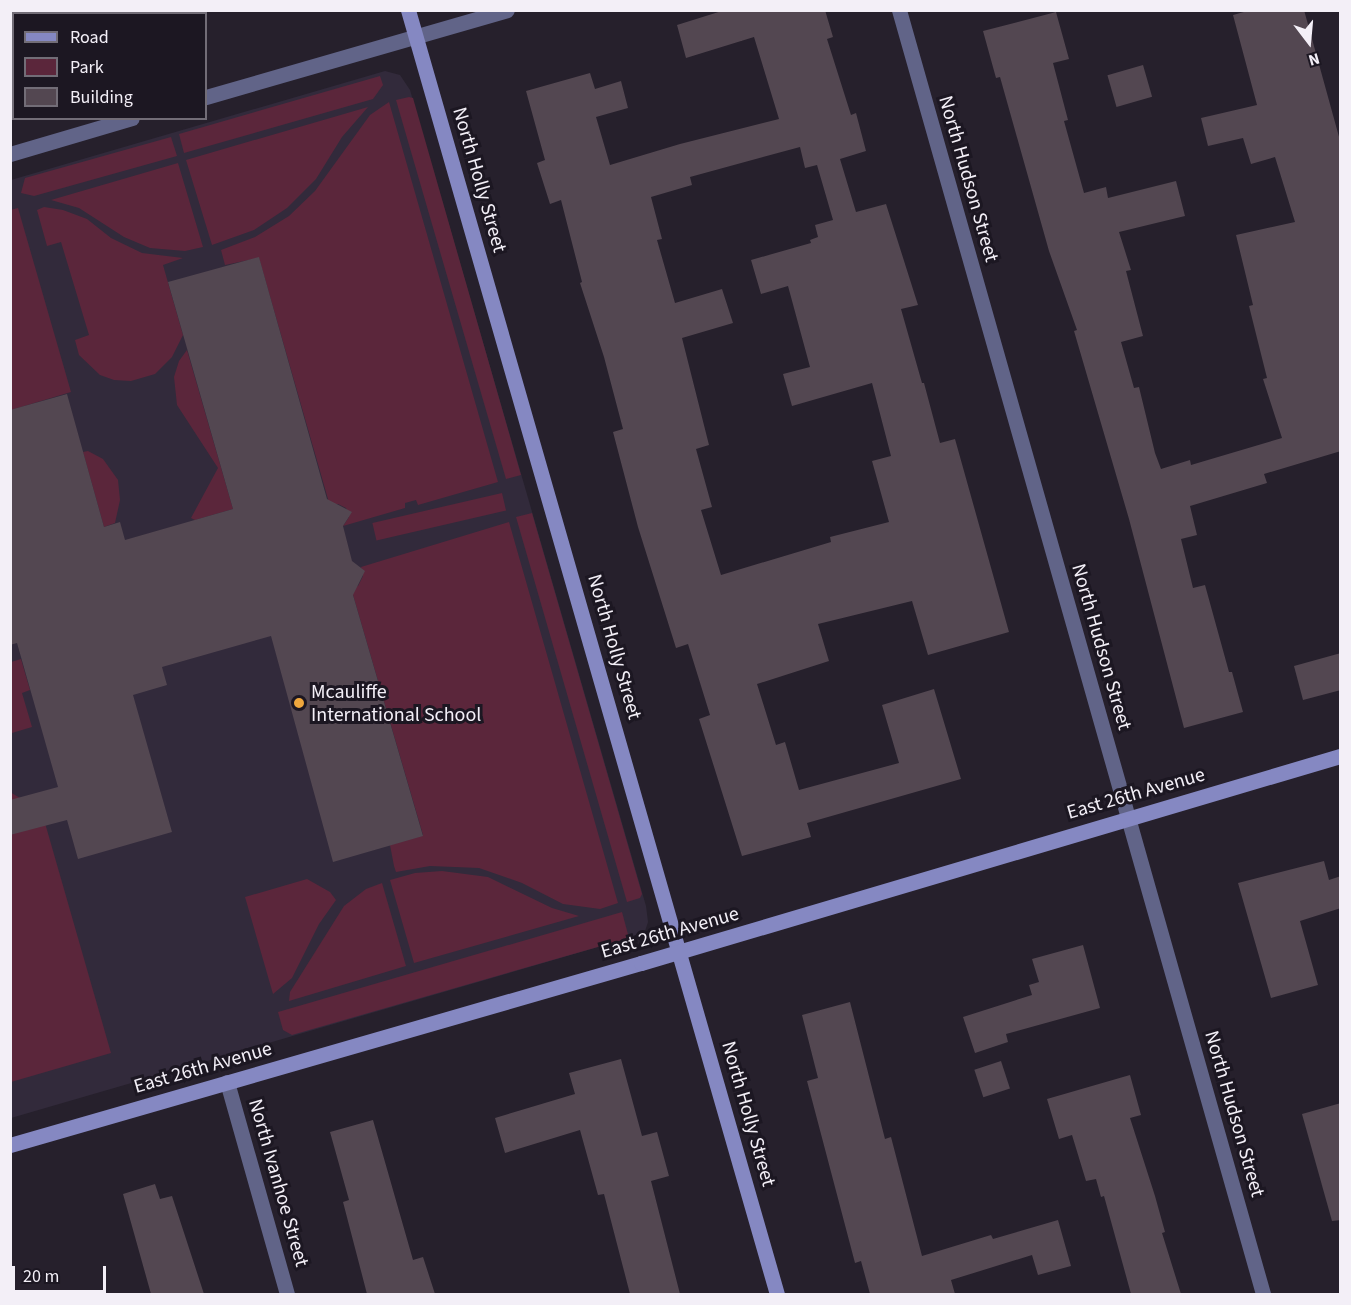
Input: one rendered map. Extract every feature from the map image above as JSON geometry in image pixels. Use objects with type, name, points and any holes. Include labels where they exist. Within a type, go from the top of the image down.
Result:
[{"type":"street","name":"North Holly Street","points":[[408,10],[777,1294]]},
{"type":"street","points":[[207,97],[507,10]]},
{"type":"street","name":"North Hudson Street","points":[[899,10],[1263,1294]]},
{"type":"street","points":[[10,154],[125,120]]},
{"type":"street","name":"East 26th Avenue","points":[[10,1146],[1341,756]]},
{"type":"street","name":"North Ivanhoe Street","points":[[227,1082],[287,1294]]},
{"type":"shaded area","name":"Mcauliffe International School","points":[[385,71],[400,75],[410,90],[646,906],[648,922],[645,931],[629,938],[11,1118],[11,180]]},
{"type":"green space","points":[[380,76],[383,85],[373,99],[184,153],[179,134]]},
{"type":"green space","points":[[413,98],[521,475],[506,479],[396,100]]},
{"type":"green space","points":[[389,102],[498,482],[418,505],[416,500],[405,503],[405,508],[343,526],[349,517],[346,508],[338,504],[330,506],[259,258],[225,265],[221,250],[255,237],[289,216],[315,191],[370,115]]},
{"type":"green space","points":[[368,107],[342,137],[316,179],[287,208],[254,230],[212,245],[186,160]]},
{"type":"green space","points":[[171,137],[177,156],[34,196],[21,193],[25,178]]},
{"type":"green space","points":[[178,163],[203,247],[185,251],[150,248],[124,237],[79,208],[51,200]]},
{"type":"green space","points":[[44,207],[63,210],[87,219],[111,238],[142,253],[183,258],[163,265],[183,335],[172,357],[155,374],[131,381],[114,380],[100,375],[79,355],[75,340],[89,335],[61,242],[47,246],[37,210]]},
{"type":"green space","points":[[18,208],[71,392],[11,410],[10,210]]},
{"type":"green space","points":[[187,350],[233,509],[195,520],[191,518],[218,468],[177,405],[174,377],[179,361]]},
{"type":"green space","points":[[88,451],[103,459],[118,480],[120,500],[115,523],[104,527],[83,452]]},
{"type":"green space","points":[[502,493],[506,511],[376,540],[372,523]]},
{"type":"green space","points":[[532,513],[642,894],[640,898],[627,902],[516,517]]},
{"type":"green space","points":[[509,522],[618,903],[600,909],[563,904],[522,883],[479,868],[430,866],[396,872],[394,866],[390,845],[423,835],[351,588],[358,586],[363,576],[361,567]]},
{"type":"green space","points":[[21,659],[30,690],[22,693],[32,727],[11,735],[11,662]]},
{"type":"green space","points":[[10,792],[25,801],[45,823],[111,1053],[11,1082]]},
{"type":"green space","points":[[442,871],[488,877],[552,908],[579,916],[414,963],[390,880],[415,873]]},
{"type":"green space","points":[[307,879],[330,892],[336,900],[319,924],[292,978],[273,994],[245,897]]},
{"type":"green space","points":[[382,883],[406,966],[289,1001],[290,992],[344,906],[366,889]]},
{"type":"green space","points":[[622,912],[629,938],[292,1035],[283,1030],[278,1012]]},
{"type":"building","points":[[725,10],[825,10],[833,37],[827,39],[851,115],[856,113],[866,151],[840,159],[856,212],[886,204],[918,305],[901,309],[922,383],[924,383],[940,443],[955,439],[1009,632],[928,655],[912,601],[818,624],[829,661],[757,684],[776,745],[785,742],[799,790],[899,763],[882,705],[934,689],[961,779],[807,823],[811,837],[742,856],[699,719],[710,715],[688,644],[676,648],[638,527],[613,432],[623,429],[604,357],[580,283],[582,282],[561,200],[550,204],[537,163],[545,160],[526,91],[590,73],[595,89],[621,81],[628,108],[596,117],[610,165],[680,144],[779,119],[754,37],[686,58],[677,25]],"holes":[[[800,147],[805,168],[817,165],[833,220],[815,225],[818,237],[810,240],[811,243],[751,260],[761,294],[788,286],[810,367],[783,374],[792,406],[872,383],[891,456],[872,461],[889,522],[830,537],[831,542],[721,575],[701,510],[712,507],[696,449],[709,445],[682,338],[733,323],[722,289],[675,303],[657,240],[662,239],[651,197],[692,185],[690,177]]]},
{"type":"building","points":[[1251,10],[1304,10],[1341,144],[1341,451],[1264,474],[1267,483],[1190,506],[1197,535],[1181,539],[1193,588],[1205,585],[1229,672],[1232,672],[1243,712],[1184,728],[1129,519],[1074,331],[1077,330],[1049,251],[1000,77],[996,78],[983,31],[1056,12],[1069,59],[1053,63],[1068,120],[1064,121],[1084,193],[1106,187],[1108,198],[1176,181],[1185,216],[1119,232],[1131,270],[1126,271],[1143,336],[1121,342],[1134,388],[1139,387],[1161,469],[1190,460],[1191,465],[1282,438],[1263,379],[1267,378],[1249,306],[1253,305],[1236,235],[1295,222],[1275,157],[1251,164],[1243,138],[1208,146],[1201,118],[1257,105],[1233,15]]},
{"type":"building","points":[[1143,65],[1152,97],[1117,107],[1107,75]]},
{"type":"building","points":[[259,257],[327,499],[352,512],[343,526],[352,561],[365,571],[353,595],[423,836],[333,862],[271,636],[162,667],[167,685],[133,695],[172,832],[78,859],[67,820],[10,835],[10,800],[58,787],[17,643],[10,645],[10,410],[67,394],[104,527],[120,522],[125,540],[233,509],[168,282]]},
{"type":"building","points":[[1341,653],[1341,690],[1303,700],[1294,666]]},
{"type":"building","points":[[1324,861],[1329,880],[1341,876],[1341,908],[1300,921],[1318,985],[1271,998],[1238,883]]},
{"type":"building","points":[[1083,945],[1100,1008],[1006,1034],[1008,1042],[975,1053],[963,1017],[1032,995],[1029,985],[1039,982],[1032,959]]},
{"type":"building","points":[[850,1002],[885,1139],[891,1137],[922,1256],[991,1235],[993,1239],[1058,1220],[1071,1266],[1038,1275],[1032,1255],[951,1280],[955,1294],[870,1294],[861,1261],[855,1263],[807,1081],[818,1078],[802,1015]]},
{"type":"building","points":[[621,1059],[642,1136],[657,1132],[669,1176],[651,1181],[680,1294],[630,1294],[604,1194],[598,1195],[580,1130],[505,1153],[495,1118],[575,1094],[569,1073]]},
{"type":"building","points":[[1001,1061],[1010,1089],[983,1097],[974,1070]]},
{"type":"building","points":[[1130,1075],[1141,1115],[1130,1118],[1155,1196],[1165,1232],[1162,1233],[1181,1294],[1131,1294],[1104,1196],[1101,1197],[1096,1179],[1086,1181],[1072,1135],[1059,1139],[1047,1099]]},
{"type":"building","points":[[1341,1103],[1341,1220],[1332,1221],[1302,1114]]},
{"type":"building","points":[[373,1120],[413,1260],[423,1257],[435,1294],[367,1294],[343,1202],[349,1200],[330,1132]]},
{"type":"building","points":[[155,1184],[160,1199],[172,1196],[204,1294],[151,1294],[123,1194]]},
{"type":"place","name":"Mcauliffe International School","points":[[299,703]]}]
